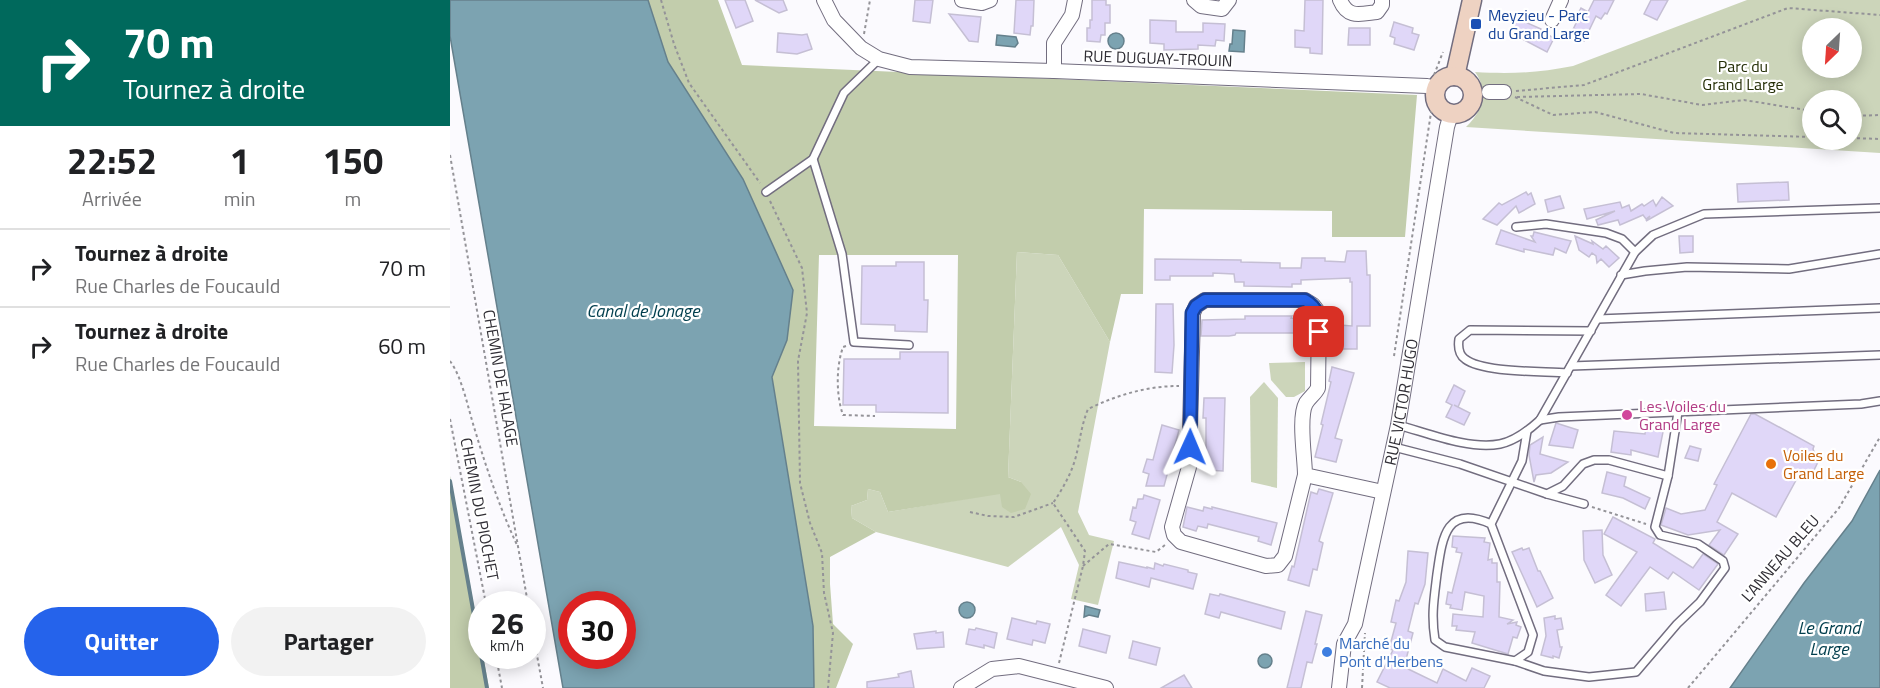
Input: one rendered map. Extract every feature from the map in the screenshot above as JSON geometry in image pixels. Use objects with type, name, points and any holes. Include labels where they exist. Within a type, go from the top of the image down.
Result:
[{"type":"street","name":"RUE DUGUAY-TROUIN","points":[[824,0],[834,20],[861,48],[879,59],[910,67],[1439,80]]},
{"type":"street","points":[[962,0],[982,3],[990,0]]},
{"type":"street","points":[[1054,70],[1054,43],[1072,15],[1075,0]]},
{"type":"street","points":[[1194,0],[1200,6],[1221,9],[1229,0]]},
{"type":"street","points":[[1340,0],[1344,9],[1349,13],[1361,14],[1377,12],[1382,5],[1382,0]]},
{"type":"street","points":[[1439,80],[1461,77],[1470,85],[1472,97],[1463,112],[1451,114],[1439,108],[1435,95],[1439,80],[1472,0]]},
{"type":"street","points":[[1552,20],[1561,0]]},
{"type":"street","points":[[1489,92],[1504,92]]},
{"type":"street","name":"RUE VICTOR HUGO","points":[[1339,688],[1344,645],[1355,624],[1394,447],[1445,138],[1451,114]]},
{"type":"street","points":[[1205,300],[1305,300],[1313,304],[1319,313],[1318,388],[1307,403],[1303,414],[1305,475],[1285,556],[1278,565],[1266,566],[1181,542],[1176,537],[1172,527],[1189,467],[1191,386],[1192,313],[1196,306],[1205,300]]},
{"type":"street","points":[[1305,475],[1383,492]]},
{"type":"street","points":[[962,688],[992,669],[1019,666],[1106,688]]},
{"type":"lane","points":[[766,192],[813,159],[844,93],[879,59]]},
{"type":"lane","points":[[813,159],[842,254],[854,342],[909,345]]},
{"type":"lane","points":[[1398,425],[1475,446],[1501,444],[1527,431],[1540,420],[1635,252],[1653,235],[1704,214],[1880,208]]},
{"type":"lane","points":[[1516,227],[1546,224],[1606,233],[1622,239],[1635,252]]},
{"type":"lane","points":[[1621,275],[1687,267],[1789,269],[1880,254]]},
{"type":"lane","points":[[1598,319],[1880,308]]},
{"type":"lane","points":[[1591,332],[1470,330],[1459,339],[1458,348],[1463,358],[1476,365],[1569,370],[1880,355]]},
{"type":"lane","points":[[1540,420],[1559,417],[1850,405],[1880,401]]},
{"type":"lane","points":[[1515,661],[1528,652],[1533,635],[1491,524],[1477,518],[1459,520],[1447,530],[1441,541],[1431,619],[1436,640],[1445,647],[1515,661],[1544,671],[1589,677],[1636,672],[1677,624],[1700,602],[1725,568],[1723,561],[1710,550],[1698,544],[1660,535],[1655,527],[1668,476],[1678,412]]},
{"type":"lane","points":[[1491,524],[1522,461],[1527,431]]},
{"type":"lane","points":[[1394,447],[1460,464],[1547,494],[1584,504]]},
{"type":"lane","points":[[1547,494],[1563,486],[1583,464],[1594,460],[1609,460],[1668,476]]},
{"type":"path","points":[[660,0],[689,83],[766,192],[802,268],[807,313],[798,361],[800,483],[810,523],[822,553],[824,593],[833,633],[828,688]]},
{"type":"path","points":[[861,48],[870,0]]},
{"type":"path","points":[[1504,92],[1584,85],[1788,8],[1880,15]]},
{"type":"path","points":[[1393,365],[1432,106],[1439,80]]},
{"type":"path","points":[[1802,109],[1744,100],[1702,105],[1641,94],[1514,97],[1553,115],[1595,112],[1674,133],[1802,137]]},
{"type":"path","points":[[1862,116],[1880,115]]},
{"type":"path","points":[[1862,138],[1880,139]]},
{"type":"path","name":"CHEMIN DE HALAGE","points":[[450,155],[526,591]]},
{"type":"path","points":[[854,342],[843,347],[839,358],[839,404],[843,415],[875,416]]},
{"type":"path","points":[[450,361],[463,392],[502,513],[518,547]]},
{"type":"path","points":[[970,513],[1014,517],[1053,503],[1068,478],[1075,460],[1081,424],[1088,409],[1116,396],[1161,386],[1191,386]]},
{"type":"path","name":"CHEMIN DU PIOCHET","points":[[450,418],[483,591]]},
{"type":"path","name":"L'ANNEAU BLEU","points":[[1688,688],[1839,508],[1880,436]]},
{"type":"path","points":[[1053,503],[1085,551],[1056,675]]},
{"type":"path","points":[[1584,504],[1655,527]]},
{"type":"path","points":[[1083,566],[1108,544],[1156,552],[1176,537]]},
{"type":"path","points":[[498,669],[502,688]]},
{"type":"path","points":[[540,669],[543,688]]},
{"type":"green space","points":[[648,0],[718,0],[742,65],[1417,95],[1405,237],[1332,237],[1332,211],[1144,209],[1143,294],[1121,294],[1110,342],[1058,255],[1017,252],[1008,477],[1021,482],[1031,494],[1025,509],[1011,513],[1002,507],[1000,494],[888,512],[880,492],[868,489],[867,500],[851,506],[852,518],[876,532],[830,557],[833,624],[853,644],[836,688],[814,688],[813,626],[772,377],[787,340],[743,179],[668,62]],"holes":[[[819,255],[958,255],[956,429],[814,426]]]},
{"type":"green space","name":"Parc du Grand Large","points":[[1747,0],[1880,0],[1880,153],[1832,150],[1862,150],[1862,90],[1802,90],[1802,148],[1466,127],[1477,114],[1482,101],[1482,86],[1475,72],[1548,70],[1573,66]]},
{"type":"green space","points":[[1017,252],[1058,255],[1110,342],[1078,512],[1089,535],[1114,541],[1098,605],[1071,599],[1079,565],[1061,527],[1008,567],[876,532],[852,518],[851,506],[867,500],[868,489],[880,492],[888,512],[1000,493],[1021,482],[1008,477]]},
{"type":"green space","points":[[1305,362],[1305,391],[1294,397],[1286,397],[1271,380],[1269,363]]},
{"type":"green space","points":[[1264,382],[1278,398],[1277,488],[1251,482],[1250,397]]},
{"type":"green space","points":[[450,476],[471,591],[468,591],[468,669],[486,669],[489,688],[450,688]]},
{"type":"water","name":"Canal de Jonage","points":[[450,0],[648,0],[668,62],[743,179],[793,290],[787,340],[772,377],[813,626],[814,688],[563,688],[560,669],[636,669],[636,591],[558,591],[558,659],[450,36]]},
{"type":"water","points":[[1233,30],[1245,31],[1244,52],[1229,51]]},
{"type":"water","points":[[1116,33],[1122,35],[1124,41],[1122,47],[1116,49],[1110,47],[1108,41],[1110,35]]},
{"type":"water","points":[[997,35],[1016,37],[1018,43],[1015,47],[996,45]]},
{"type":"water","name":"Le Grand Large","points":[[1880,470],[1880,688],[1730,688],[1804,583],[1852,521]]},
{"type":"water","points":[[967,602],[973,604],[975,610],[973,616],[967,618],[961,616],[959,610],[961,604]]},
{"type":"water","points":[[1085,606],[1100,610],[1098,617],[1089,615],[1084,617]]},
{"type":"water","points":[[1262,654],[1268,654],[1272,661],[1268,668],[1262,668],[1258,664],[1258,658]]},
{"type":"building","points":[[725,0],[745,0],[753,21],[736,28]]},
{"type":"building","points":[[755,0],[783,0],[787,10],[779,13]]},
{"type":"building","points":[[915,0],[933,0],[930,23],[913,21]]},
{"type":"building","points":[[1016,0],[1034,0],[1033,26],[1031,26],[1030,35],[1014,33]]},
{"type":"building","points":[[1092,0],[1106,0],[1106,5],[1110,5],[1110,23],[1105,23],[1105,35],[1101,35],[1100,42],[1087,41],[1087,28],[1090,28],[1090,20],[1092,20]]},
{"type":"building","points":[[1305,0],[1323,0],[1322,54],[1310,53],[1310,48],[1295,47],[1295,30],[1304,31]]},
{"type":"building","points":[[1594,0],[1614,0],[1607,14],[1605,13],[1601,19],[1596,16],[1584,41],[1571,34],[1581,8],[1588,12]]},
{"type":"building","points":[[1651,0],[1668,0],[1657,20],[1644,14]]},
{"type":"building","points":[[949,14],[981,17],[978,42],[969,41]]},
{"type":"building","points":[[1516,18],[1541,29],[1554,38],[1547,52],[1509,32]]},
{"type":"building","points":[[1150,20],[1176,21],[1176,32],[1203,32],[1203,23],[1225,24],[1224,41],[1216,40],[1215,46],[1198,45],[1198,49],[1164,50],[1164,44],[1150,43]]},
{"type":"building","points":[[1394,22],[1413,28],[1412,33],[1419,35],[1414,50],[1394,44],[1395,38],[1390,36]]},
{"type":"building","points":[[1349,28],[1370,28],[1370,45],[1348,45]]},
{"type":"building","points":[[778,33],[807,34],[812,49],[797,54],[777,52]]},
{"type":"building","points":[[1788,182],[1789,200],[1738,202],[1737,184]]},
{"type":"building","points":[[1526,192],[1528,195],[1531,193],[1535,204],[1519,213],[1516,206],[1497,225],[1483,219],[1499,203],[1502,205]]},
{"type":"building","points":[[1560,196],[1564,208],[1548,212],[1545,200]]},
{"type":"building","points":[[1662,197],[1673,206],[1646,221],[1650,216],[1646,219],[1643,215],[1620,225],[1618,220],[1598,225],[1596,220],[1615,211],[1587,219],[1584,209],[1620,202],[1622,208],[1629,205],[1631,211],[1653,200],[1656,206]]},
{"type":"building","points":[[1501,230],[1535,242],[1531,236],[1534,232],[1571,241],[1566,253],[1555,248],[1553,255],[1524,249],[1524,252],[1496,244]]},
{"type":"building","points":[[1575,236],[1593,244],[1592,241],[1603,249],[1606,246],[1619,258],[1609,267],[1601,259],[1597,263],[1596,256],[1592,253],[1589,257],[1579,250]]},
{"type":"building","points":[[1679,236],[1693,236],[1693,252],[1680,253]]},
{"type":"building","points":[[1347,251],[1366,251],[1367,275],[1370,275],[1370,326],[1357,326],[1357,349],[1335,349],[1335,335],[1340,335],[1340,325],[1352,326],[1352,282],[1350,278],[1301,280],[1301,284],[1292,284],[1292,287],[1244,286],[1244,282],[1235,282],[1234,274],[1170,276],[1170,280],[1155,280],[1155,259],[1241,260],[1241,262],[1280,263],[1280,268],[1301,268],[1302,258],[1325,258],[1325,261],[1345,262]]},
{"type":"building","points":[[896,262],[924,262],[924,300],[928,300],[927,332],[895,331],[895,325],[861,324],[862,266],[896,266]]},
{"type":"building","points":[[1156,304],[1173,304],[1172,373],[1155,372]]},
{"type":"building","points":[[1245,316],[1292,316],[1291,318],[1302,319],[1301,333],[1236,333],[1229,336],[1201,336],[1202,320],[1245,319]]},
{"type":"building","points":[[900,352],[948,352],[948,413],[876,412],[876,405],[843,405],[844,359],[900,359]]},
{"type":"building","points":[[1332,367],[1354,373],[1335,438],[1342,440],[1336,462],[1315,457],[1323,425],[1321,424],[1331,382],[1329,381]]},
{"type":"building","points":[[1454,385],[1465,391],[1458,407],[1470,413],[1464,425],[1446,417],[1452,405],[1446,402]]},
{"type":"building","points":[[1204,398],[1225,398],[1223,471],[1206,470]]},
{"type":"building","name":"Voiles du Grand Large","points":[[1751,414],[1755,414],[1814,446],[1818,462],[1814,470],[1800,473],[1776,517],[1732,493],[1717,522],[1738,534],[1724,555],[1709,545],[1720,530],[1688,535],[1661,525],[1666,508],[1681,514],[1705,510],[1717,485],[1714,484]]},
{"type":"building","points":[[1556,423],[1578,430],[1573,448],[1549,445]]},
{"type":"building","points":[[1162,425],[1179,430],[1164,486],[1146,486],[1149,474],[1143,472],[1147,459],[1153,460]]},
{"type":"building","points":[[1646,425],[1664,427],[1658,457],[1631,450],[1631,455],[1611,452],[1614,431],[1645,434]]},
{"type":"building","points":[[1543,437],[1540,454],[1568,462],[1551,473],[1536,475],[1534,482],[1529,455],[1530,445]]},
{"type":"building","points":[[1690,446],[1701,449],[1698,461],[1685,458]]},
{"type":"building","points":[[1607,472],[1626,477],[1624,486],[1650,498],[1645,509],[1623,498],[1602,493]]},
{"type":"building","points":[[1319,489],[1333,493],[1319,541],[1323,543],[1317,570],[1313,569],[1309,586],[1288,580],[1292,566],[1294,567],[1311,492],[1317,494]]},
{"type":"building","points":[[1144,495],[1160,500],[1149,539],[1132,534],[1136,522],[1130,520],[1133,507],[1136,508],[1138,499],[1143,499]]},
{"type":"building","points":[[1187,507],[1203,511],[1204,507],[1212,509],[1212,507],[1277,523],[1271,545],[1258,541],[1259,537],[1208,524],[1207,528],[1198,526],[1196,531],[1183,527]]},
{"type":"building","points":[[1613,517],[1655,539],[1653,543],[1693,568],[1703,554],[1718,564],[1699,590],[1673,572],[1668,579],[1650,567],[1621,606],[1606,595],[1637,552],[1604,534]]},
{"type":"building","points":[[1602,530],[1603,555],[1612,575],[1595,583],[1584,560],[1583,531]]},
{"type":"building","points":[[1453,536],[1485,538],[1484,542],[1490,543],[1488,560],[1492,559],[1492,563],[1497,563],[1497,582],[1500,582],[1499,617],[1513,620],[1507,624],[1517,622],[1516,625],[1521,627],[1517,638],[1513,637],[1508,654],[1472,643],[1475,632],[1456,630],[1457,626],[1452,626],[1453,614],[1483,617],[1484,596],[1465,592],[1462,610],[1450,608],[1451,605],[1446,604],[1448,592],[1452,593],[1462,553],[1456,552],[1457,548],[1452,547]]},
{"type":"building","points":[[1522,548],[1523,550],[1529,548],[1538,571],[1553,598],[1537,607],[1512,552]]},
{"type":"building","points":[[1408,551],[1428,553],[1425,584],[1418,604],[1415,603],[1408,631],[1413,633],[1404,667],[1437,683],[1443,669],[1466,681],[1472,668],[1490,676],[1484,688],[1390,688],[1377,682],[1393,650],[1389,649],[1396,623],[1391,622],[1396,600],[1399,601],[1406,582]]},
{"type":"building","points":[[1119,562],[1154,569],[1155,563],[1163,566],[1164,564],[1197,574],[1193,589],[1151,578],[1149,587],[1116,578]]},
{"type":"building","points":[[1664,592],[1666,609],[1646,611],[1645,594]]},
{"type":"building","points":[[1210,594],[1219,596],[1220,594],[1285,612],[1281,629],[1221,612],[1219,618],[1205,614]]},
{"type":"building","points":[[1306,611],[1322,615],[1315,644],[1317,644],[1312,663],[1307,662],[1301,688],[1287,688]]},
{"type":"building","points":[[1555,616],[1555,619],[1561,618],[1563,629],[1557,630],[1560,647],[1562,647],[1559,658],[1541,655],[1546,636],[1544,618]]},
{"type":"building","points":[[1012,618],[1036,624],[1037,621],[1050,624],[1045,643],[1033,640],[1032,645],[1007,639]]},
{"type":"building","points":[[976,628],[997,633],[994,648],[966,644],[969,629],[975,630]]},
{"type":"building","points":[[1083,629],[1110,636],[1106,653],[1079,646]]},
{"type":"building","points":[[936,631],[936,633],[943,632],[944,647],[917,649],[914,634]]},
{"type":"building","points":[[1133,641],[1160,648],[1156,665],[1129,658]]},
{"type":"building","points":[[911,671],[914,688],[867,688],[867,682],[899,677],[898,674]]},
{"type":"building","points":[[1184,675],[1192,688],[1161,688]]},
{"type":"waterway","points":[[450,481],[487,688]]},
{"type":"place","name":"Meyzieu - Parc du Grand Large","points":[[1476,24]]},
{"type":"place","name":"Les Voiles du Grand Large","points":[[1627,415]]},
{"type":"place","name":"Voiles du Grand Large","points":[[1771,464]]},
{"type":"place","name":"Marché du Pont d'Herbens","points":[[1327,652]]},
{"type":"route","points":[[1190,447],[1192,313],[1196,306],[1205,300],[1305,300],[1313,304],[1319,313],[1319,332]]}]
